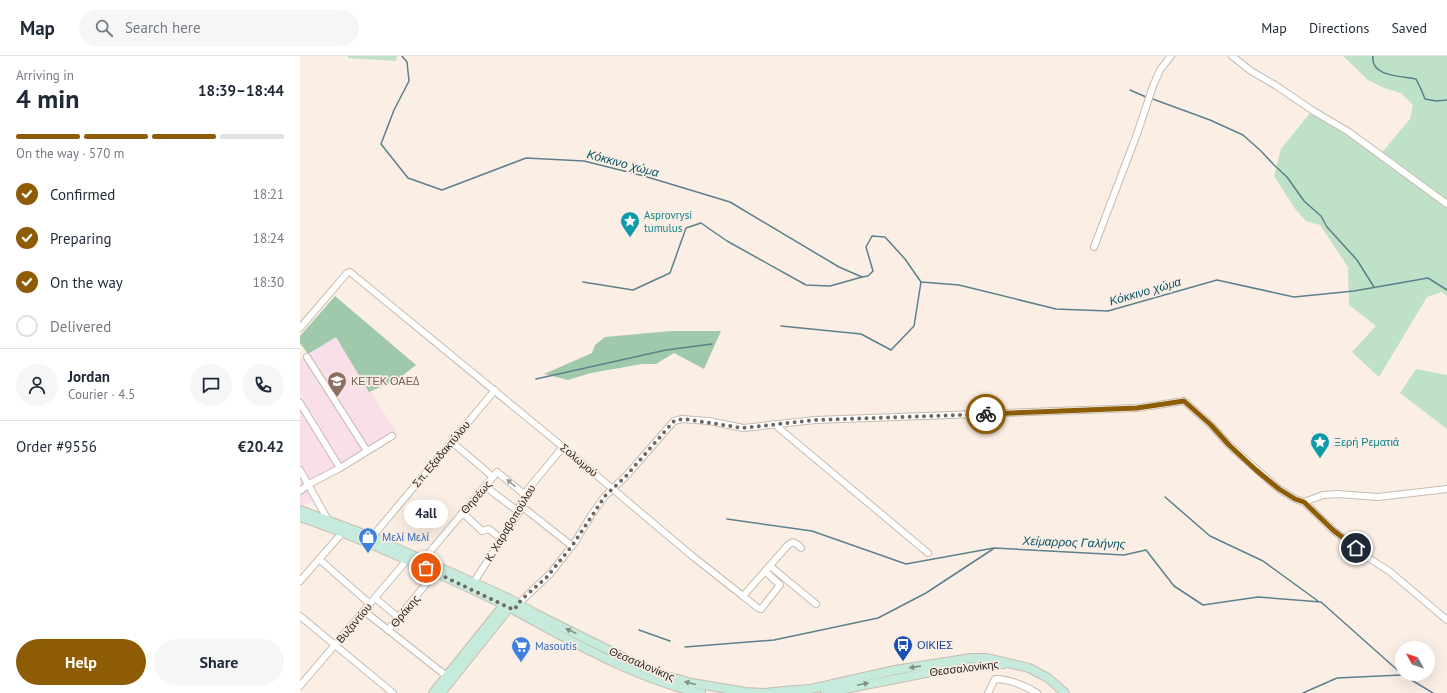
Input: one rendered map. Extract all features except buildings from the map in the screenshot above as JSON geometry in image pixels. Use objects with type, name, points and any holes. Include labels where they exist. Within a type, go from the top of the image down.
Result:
[{"type":"main road","name":"Θεσσαλονίκης","points":[[300,510],[372,537],[474,582],[557,634],[620,664],[659,680],[701,693]]},
{"type":"main road","name":"Θεσσαλονίκης","points":[[300,517],[538,615],[629,660],[663,674],[692,683],[745,692],[764,693],[811,689],[895,670],[971,658],[992,658],[1008,663]]},
{"type":"main road","points":[[433,693],[449,678],[511,605]]},
{"type":"main road","name":"Θεσσαλονίκης","points":[[825,693],[946,668],[1008,663],[1020,664],[1039,672],[1065,693]]},
{"type":"main road","points":[[441,693],[449,678]]},
{"type":"street","points":[[1094,247],[1160,70],[1170,56]]},
{"type":"street","points":[[1232,56],[1251,70],[1349,132],[1447,204]]},
{"type":"street","name":"Σολωμού","points":[[300,328],[347,273],[350,272],[495,390],[685,550],[759,609],[780,586],[767,569]]},
{"type":"street","points":[[307,357],[367,451]]},
{"type":"street","name":"Σπ. Εξαδακτύλου","points":[[372,537],[495,390]]},
{"type":"street","points":[[511,605],[546,578],[572,546],[598,506],[674,421],[682,419],[743,428],[815,420],[1137,408],[1184,401],[1211,425],[1229,445],[1268,480],[1295,499],[1304,502],[1333,530],[1367,557],[1389,571],[1447,620]]},
{"type":"street","points":[[300,403],[340,468]]},
{"type":"street","points":[[774,424],[928,552]]},
{"type":"street","points":[[300,491],[309,484],[340,468],[392,436]]},
{"type":"street","points":[[452,442],[493,477]]},
{"type":"street","name":"Κ. Χαραβοπούλου","points":[[474,582],[519,508],[524,494],[563,447]]},
{"type":"street","points":[[300,470],[328,520]]},
{"type":"street","name":"Θησέως","points":[[423,560],[498,472],[524,494]]},
{"type":"street","points":[[486,487],[519,508],[572,546]]},
{"type":"street","points":[[1304,502],[1323,495],[1338,494],[1378,497],[1447,489]]},
{"type":"street","points":[[461,514],[466,516],[482,531],[489,529],[501,539]]},
{"type":"street","points":[[300,581],[342,533]]},
{"type":"street","points":[[743,596],[788,545],[793,542],[801,548]]},
{"type":"street","points":[[319,559],[370,604]]},
{"type":"street","name":"Βυζαντίου","points":[[300,686],[407,560]]},
{"type":"street","points":[[767,569],[816,604]]},
{"type":"street","name":"Θράκης","points":[[388,630],[436,572]]},
{"type":"street","points":[[375,598],[399,618]]},
{"type":"street","points":[[364,611],[449,678]]},
{"type":"street","points":[[300,616],[393,693]]},
{"type":"street","points":[[988,693],[995,679],[1004,679],[1037,693]]},
{"type":"shaded area","name":"ΚΕΤΕΚ ΟΑΕΔ","points":[[336,336],[398,435],[314,487],[319,497],[300,507],[300,360]]},
{"type":"green space","points":[[348,56],[397,56],[396,61],[348,58]]},
{"type":"green space","points":[[1343,56],[1447,56],[1447,296],[1442,292],[1427,297],[1379,377],[1352,352],[1376,326],[1349,305],[1348,267],[1320,225],[1306,221],[1296,210],[1274,176],[1281,149],[1310,113],[1380,155],[1410,119],[1413,105],[1401,93],[1384,88],[1368,80]]},
{"type":"green space","points":[[335,296],[416,365],[397,380],[369,392],[336,337],[308,354],[300,343],[300,336]]},
{"type":"green space","points":[[671,331],[721,331],[704,369],[674,353],[656,364],[642,364],[591,373],[568,380],[544,374],[592,353],[595,345],[605,337]]},
{"type":"green space","points":[[1416,369],[1447,375],[1447,429],[1400,393]]},
{"type":"waterway","name":"Κόκκινο χώμα","points":[[402,56],[407,62],[409,81],[394,110],[381,144],[408,178],[442,190],[526,158],[584,161],[644,176],[730,202],[839,267],[862,277],[868,276],[873,271],[866,247],[872,236],[885,237],[905,259],[921,282],[959,285],[1056,309],[1108,311],[1217,280],[1294,297],[1354,291],[1428,278],[1447,290]]},
{"type":"waterway","points":[[1373,56],[1373,63],[1376,68],[1382,72],[1395,76],[1416,79],[1425,99],[1436,101],[1447,100]]},
{"type":"waterway","name":"Κόκκινο χώμα","points":[[1130,90],[1146,97]]},
{"type":"waterway","name":"Κόκκινο χώμα","points":[[1150,98],[1210,120],[1243,135],[1287,177],[1304,201],[1321,216],[1327,227],[1357,260],[1374,287]]},
{"type":"waterway","name":"Κόκκινο χώμα","points":[[583,282],[633,290],[670,273],[686,228],[701,223],[727,241],[806,285],[830,286],[862,277]]},
{"type":"waterway","name":"Κόκκινο χώμα","points":[[781,326],[861,334],[891,350],[914,326],[921,282]]},
{"type":"waterway","name":"Κόκκινο χώμα","points":[[536,379],[666,350],[712,344]]},
{"type":"waterway","points":[[1165,497],[1210,536],[1263,561],[1318,601]]},
{"type":"waterway","name":"Χείμαρρος Γαλήνης","points":[[727,519],[812,531],[906,564],[994,548],[1124,555],[1146,550],[1174,586],[1203,605],[1258,597],[1321,602],[1403,675],[1433,693]]},
{"type":"waterway","name":"Χείμαρρος Γαλήνης","points":[[685,647],[774,640],[878,618],[926,593],[993,549]]},
{"type":"waterway","points":[[639,630],[670,641]]},
{"type":"waterway","points":[[1303,693],[1337,678],[1395,675]]},
{"type":"way so far","points":[[426,568],[514,610],[521,600],[546,578],[572,546],[605,496],[626,476],[674,421],[682,419],[743,428],[815,420],[986,414]]},
{"type":"place","name":"Asprovrysi tumulus","points":[[630,238]]},
{"type":"place","name":"ΚΕΤΕΚ ΟΑΕΔ","points":[[337,398]]},
{"type":"place","name":"Ξερή Ρεματιά","points":[[1320,459]]},
{"type":"place","name":"Μελί Μελί","points":[[368,554]]},
{"type":"place","name":"4all","points":[[426,568]]},
{"type":"place","name":"ΟΙΚΙΕΣ","points":[[903,662]]},
{"type":"place","name":"Masoutis","points":[[521,663]]},
{"type":"route","points":[[986,414],[1137,408],[1184,401],[1211,425],[1229,445],[1256,470],[1279,489],[1295,499],[1304,502],[1333,530],[1356,548]]}]
